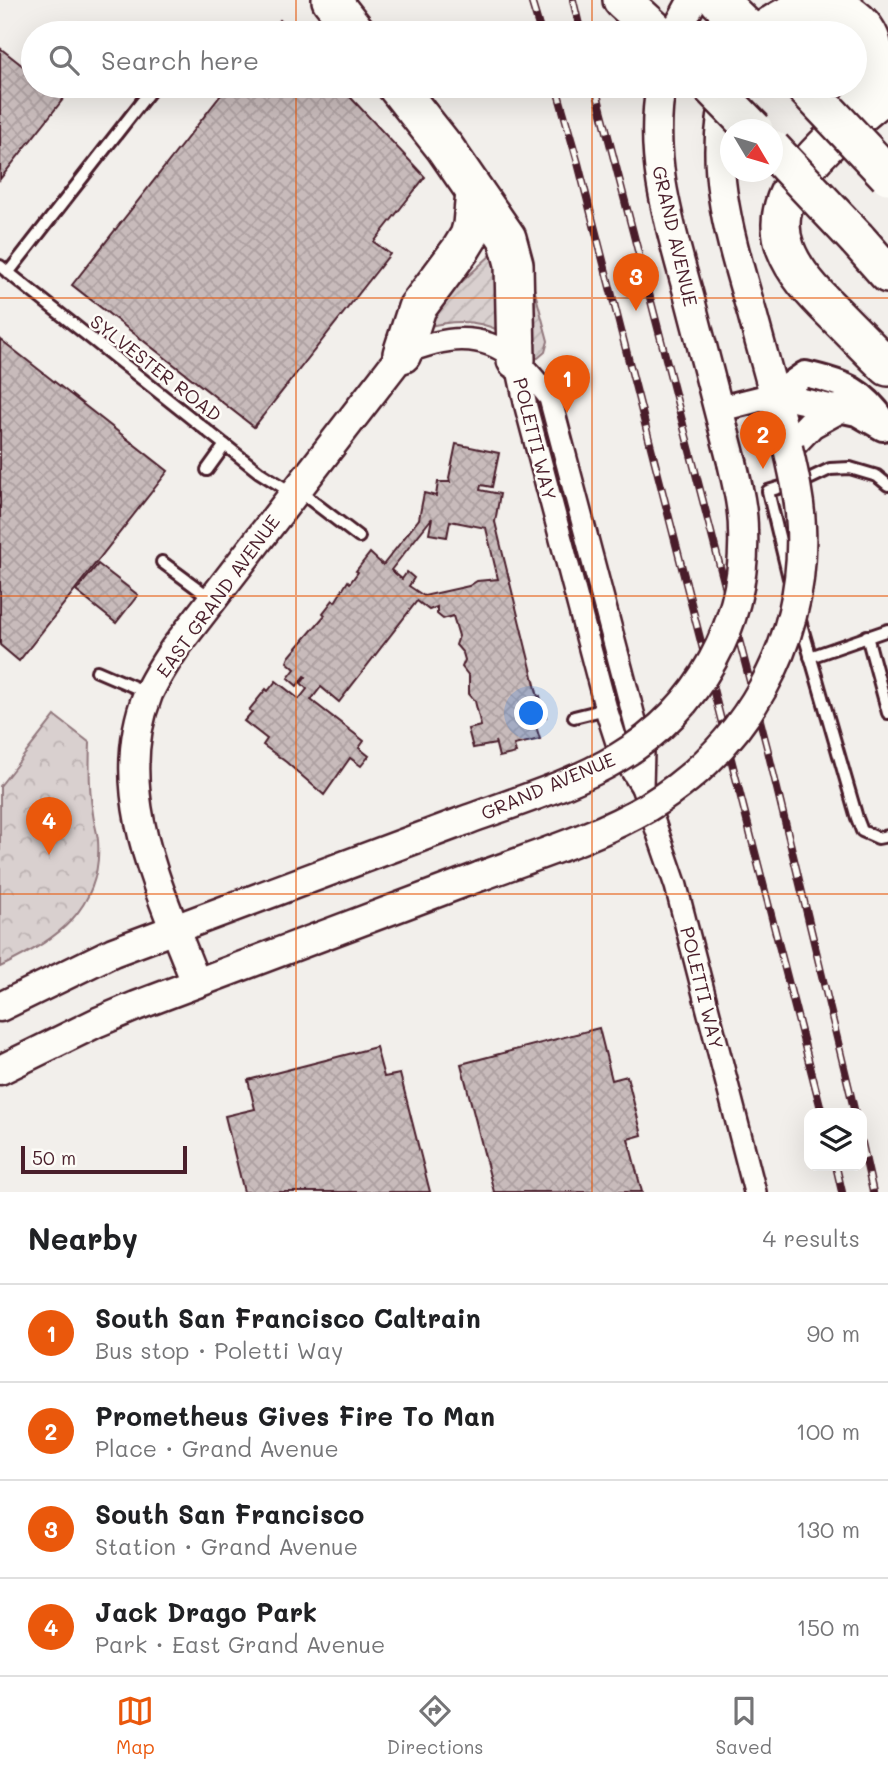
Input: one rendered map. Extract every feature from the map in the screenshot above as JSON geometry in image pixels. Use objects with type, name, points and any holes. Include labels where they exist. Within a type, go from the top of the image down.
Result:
[{"type":"highway","points":[[331,0],[348,21]]},
{"type":"highway","points":[[622,0],[644,21]]},
{"type":"highway","points":[[718,0],[742,21]]},
{"type":"highway","points":[[778,21],[811,7],[826,6],[840,9],[856,21]]},
{"type":"highway","points":[[867,32],[874,52],[872,77],[867,91]]},
{"type":"highway","points":[[888,91],[810,163],[792,187],[782,214],[783,244],[791,264],[803,282],[888,368]]},
{"type":"highway","points":[[405,98],[445,148],[507,238],[514,264],[516,360]]},
{"type":"highway","points":[[723,98],[743,119]]},
{"type":"highway","points":[[815,98],[888,175]]},
{"type":"highway","points":[[840,134],[864,98]]},
{"type":"highway","points":[[783,161],[888,274]]},
{"type":"highway","points":[[402,354],[417,308],[469,236],[475,192]]},
{"type":"main road","points":[[682,21],[693,0]]},
{"type":"main road","points":[[766,21],[784,0]]},
{"type":"main road","name":"GRAND AVENUE","points":[[0,1007],[35,988],[175,928],[572,780],[618,758],[658,729],[690,697],[719,650],[738,598],[743,529],[732,461],[674,243],[658,169],[656,117],[659,98]]},
{"type":"main road","points":[[0,1070],[98,1021],[593,833],[647,807],[695,773],[735,732],[776,664],[794,610],[799,582],[801,526],[788,448],[733,245],[723,193],[719,161],[720,131],[727,98]]},
{"type":"main road","name":"EAST GRAND AVENUE","points":[[196,983],[145,842],[135,799],[133,775],[141,717],[149,693],[175,648],[402,354]]},
{"type":"main road","points":[[788,448],[811,424],[839,408]]},
{"type":"main road","points":[[0,1084],[36,1051]]},
{"type":"street","points":[[402,354],[432,342],[455,339],[477,341],[516,360]]},
{"type":"street","name":"POLETTI WAY","points":[[516,360],[606,709],[620,752],[642,787],[676,886],[755,1192]]},
{"type":"street","name":"POLETTI WAY","points":[[516,360],[550,398],[643,751],[642,787]]},
{"type":"street","points":[[719,409],[775,394],[805,374],[838,382],[864,396],[878,410],[888,429]]},
{"type":"street","points":[[775,394],[857,413],[888,429]]},
{"type":"lane","points":[[4,270],[144,98]]},
{"type":"lane","name":"SYLVESTER ROAD","points":[[4,270],[259,471],[295,492],[359,537]]},
{"type":"lane","points":[[207,470],[225,444]]},
{"type":"lane","points":[[888,485],[877,476],[850,468],[830,469],[811,478],[768,491],[810,657],[862,831],[878,838],[888,836]]},
{"type":"lane","points":[[162,562],[212,599]]},
{"type":"lane","points":[[810,657],[888,630]]},
{"type":"lane","points":[[867,636],[888,713]]},
{"type":"lane","points":[[97,671],[149,693]]},
{"type":"lane","points":[[573,717],[606,709]]},
{"type":"green space","points":[[497,253],[500,331],[482,324],[464,322],[427,327],[424,323],[453,290],[492,254]]},
{"type":"green space","points":[[525,254],[548,341],[545,352],[538,358],[527,357]]},
{"type":"green space","points":[[55,716],[90,743],[90,787],[98,840],[93,886],[72,920],[56,934],[0,967],[0,786]]},
{"type":"building","points":[[0,48],[21,65],[21,98],[64,98],[0,179]]},
{"type":"building","points":[[219,98],[351,98],[425,177],[374,242],[390,254],[254,427],[72,285]]},
{"type":"building","points":[[0,339],[168,471],[19,661],[0,645]]},
{"type":"building","points":[[456,444],[499,453],[492,487],[481,485],[480,490],[500,494],[495,522],[538,697],[540,696],[546,717],[534,720],[540,739],[514,745],[516,753],[499,757],[496,744],[473,748],[468,729],[481,726],[475,701],[469,694],[469,676],[462,667],[465,660],[463,653],[456,645],[459,636],[453,616],[443,619],[437,614],[437,607],[429,610],[417,601],[339,702],[321,687],[311,700],[364,741],[359,748],[369,756],[361,766],[350,758],[324,795],[263,745],[267,739],[244,721],[252,712],[249,710],[276,681],[299,699],[307,689],[301,683],[306,677],[304,676],[297,686],[288,678],[295,669],[287,662],[289,657],[325,615],[323,613],[333,600],[335,602],[348,581],[350,583],[370,553],[383,565],[419,519],[424,493],[436,496],[438,482],[450,482]],"holes":[[[432,518],[429,534],[447,537],[450,521],[486,528],[498,579],[477,581],[469,586],[424,596],[409,586],[414,578],[407,572],[402,579],[391,570]]]},
{"type":"building","points":[[98,564],[138,595],[116,623],[76,591]]},
{"type":"building","points":[[599,1028],[612,1080],[627,1076],[642,1135],[628,1139],[642,1192],[494,1192],[461,1064]]},
{"type":"building","points":[[376,1047],[384,1077],[400,1074],[430,1192],[244,1192],[225,1116],[255,1109],[248,1080]]},
{"type":"railway","points":[[531,0],[537,21]]},
{"type":"railway","points":[[573,0],[578,21]]},
{"type":"railway","points":[[559,98],[821,1108]]},
{"type":"railway","points":[[598,98],[768,751],[854,1108]]},
{"type":"railway","points":[[867,1165],[873,1192]]},
{"type":"railway","points":[[837,1171],[842,1192]]},
{"type":"place","name":"South San Francisco","points":[[636,311]]},
{"type":"place","name":"South San Francisco Caltrain","points":[[567,413]]},
{"type":"place","name":"Prometheus Gives Fire To Man","points":[[763,469]]},
{"type":"place","name":"Jack Drago Park","points":[[49,855]]}]
